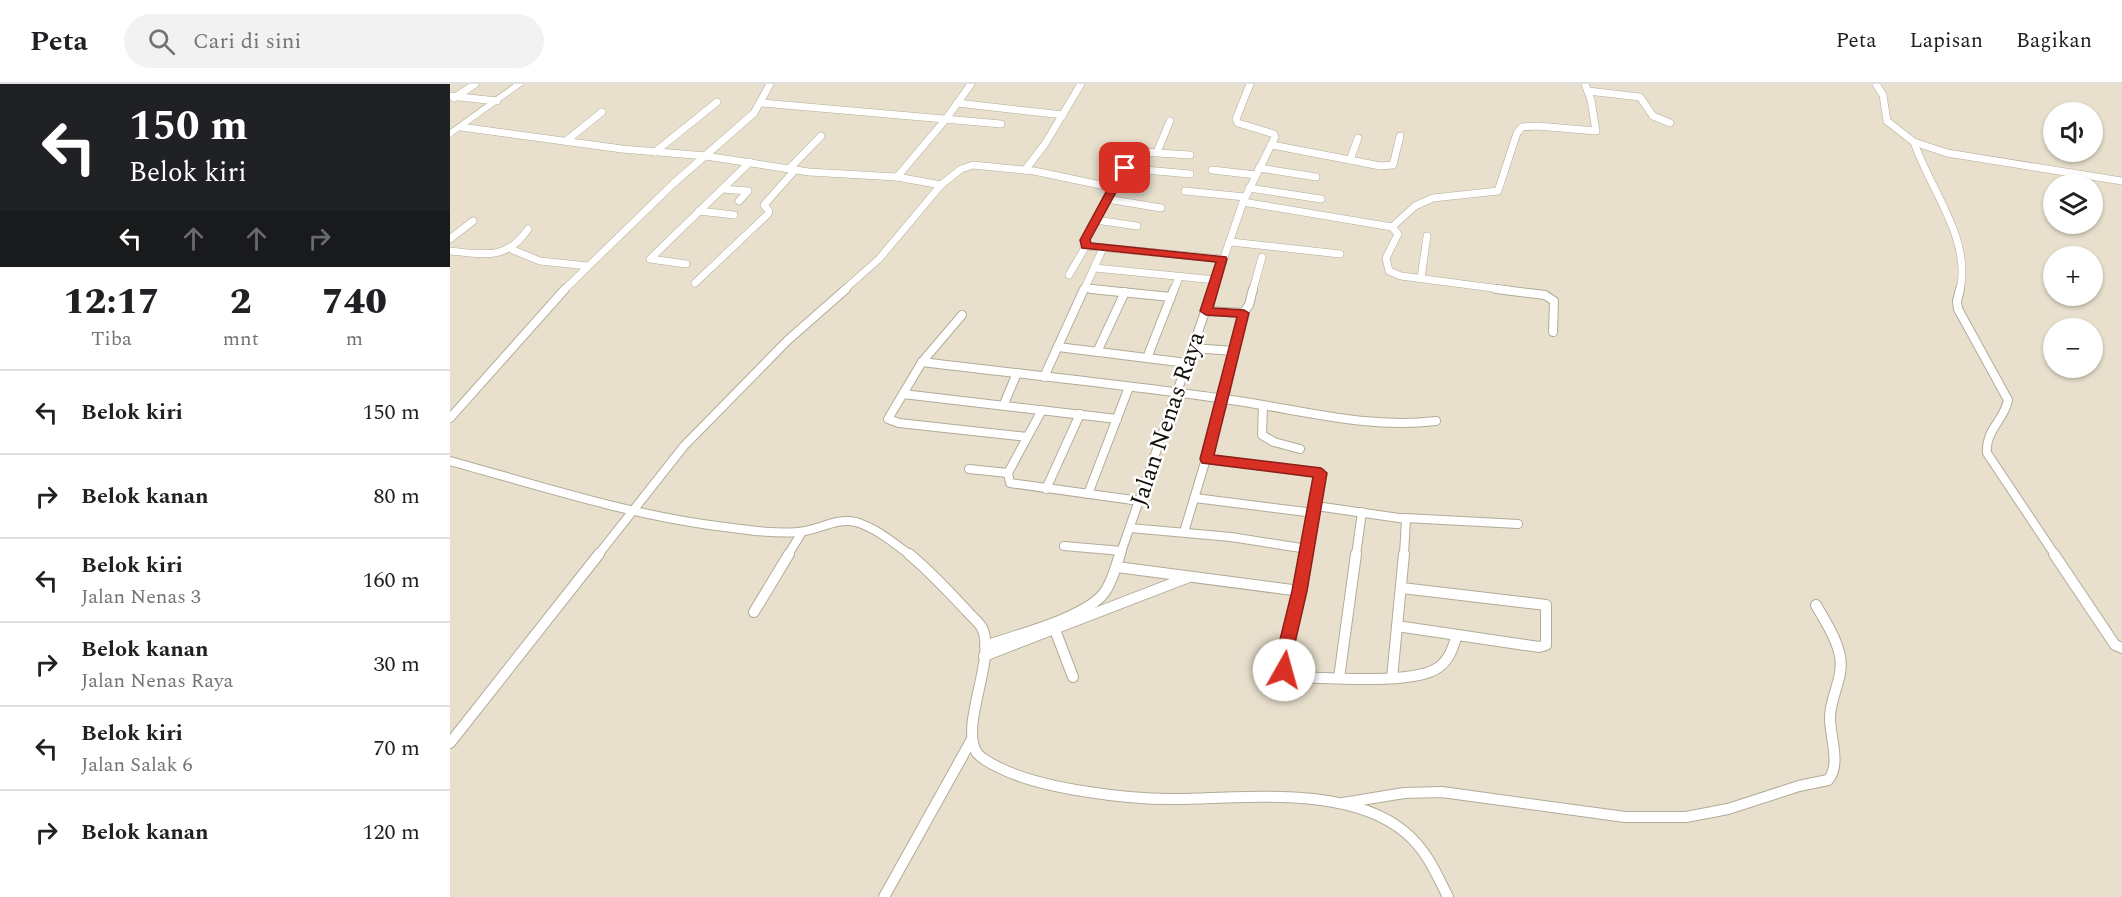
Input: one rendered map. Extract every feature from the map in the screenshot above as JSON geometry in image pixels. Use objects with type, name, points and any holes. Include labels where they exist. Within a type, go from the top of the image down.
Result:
[{"type":"street","points":[[452,98],[475,84]]},
{"type":"street","points":[[450,134],[520,84]]},
{"type":"street","points":[[450,418],[549,305],[674,183],[761,103],[771,84]]},
{"type":"street","points":[[897,177],[946,119],[970,84]]},
{"type":"street","points":[[1025,170],[1081,84]]},
{"type":"street","points":[[1250,84],[1236,119],[1243,126],[1274,134],[1272,145],[1380,166],[1393,165],[1400,136]]},
{"type":"street","points":[[1876,84],[1885,97],[1887,122],[1914,142],[1963,156],[2122,181]]},
{"type":"street","points":[[1392,227],[1406,218],[1416,204],[1430,198],[1498,191],[1517,133],[1522,127],[1596,131],[1586,88],[1640,97],[1650,114],[1670,123]]},
{"type":"street","points":[[452,98],[497,101]]},
{"type":"street","points":[[655,152],[717,102]]},
{"type":"street","points":[[761,103],[1000,124]]},
{"type":"street","points":[[957,103],[1062,115]]},
{"type":"street","points":[[566,141],[602,112]]},
{"type":"street","points":[[1157,152],[1170,121]]},
{"type":"street","points":[[461,126],[655,152],[706,156],[792,169],[897,177],[941,185]]},
{"type":"street","points":[[695,282],[768,214],[770,211],[764,205],[821,136]]},
{"type":"street","points":[[1350,160],[1358,138]]},
{"type":"street","points":[[1914,142],[1920,160],[1948,212],[1957,235],[1962,281],[1957,301],[1958,309],[2008,400],[2004,415],[1989,430],[1984,441],[1987,453],[2115,645],[2122,648]]},
{"type":"street","name":"Jalan Nenas Raya","points":[[1105,602],[1222,259],[1231,242],[1249,188],[1272,145]]},
{"type":"street","points":[[1069,275],[1086,246],[1085,240],[1111,192],[1110,187],[1118,171],[1125,168],[1138,152],[1190,155]]},
{"type":"street","points":[[686,264],[650,259],[750,162]]},
{"type":"street","points":[[450,743],[658,477],[696,433],[788,340],[879,259],[941,185],[969,165],[1025,170],[1110,187]]},
{"type":"street","points":[[1125,168],[1190,174]]},
{"type":"street","points":[[1259,168],[1316,177]]},
{"type":"street","points":[[1212,170],[1256,175]]},
{"type":"street","points":[[1249,188],[1321,199]]},
{"type":"street","points":[[722,189],[748,191],[739,201]]},
{"type":"street","points":[[1185,191],[1392,227],[1398,234],[1386,258],[1387,267],[1395,274],[1549,296],[1554,301],[1553,332]]},
{"type":"street","points":[[1107,199],[1161,208]]},
{"type":"street","points":[[699,211],[734,215]]},
{"type":"street","points":[[1096,220],[1137,226]]},
{"type":"street","points":[[450,239],[474,221]]},
{"type":"street","points":[[450,251],[495,254],[513,250],[522,241],[528,229]]},
{"type":"street","points":[[1421,278],[1427,236]]},
{"type":"street","points":[[1231,242],[1340,254]]},
{"type":"street","points":[[1086,246],[1222,259]]},
{"type":"street","points":[[1044,377],[1103,248]]},
{"type":"street","points":[[513,250],[530,258],[554,264],[588,266]]},
{"type":"street","points":[[1184,532],[1207,459],[1244,313],[1249,305],[1262,257]]},
{"type":"street","points":[[1095,268],[1216,280]]},
{"type":"street","points":[[1147,358],[1179,277]]},
{"type":"street","points":[[1086,288],[1171,297]]},
{"type":"street","points":[[1097,352],[1125,292]]},
{"type":"street","points":[[1206,311],[1244,313]]},
{"type":"street","points":[[962,315],[922,362],[888,418],[894,422],[1027,437]]},
{"type":"street","points":[[1058,347],[1187,363]]},
{"type":"street","points":[[1193,348],[1234,351]]},
{"type":"street","points":[[922,362],[1224,399],[1392,425],[1412,425],[1436,421]]},
{"type":"street","points":[[1004,404],[1017,373]]},
{"type":"street","points":[[1088,494],[1129,387]]},
{"type":"street","points":[[903,394],[1117,419]]},
{"type":"street","points":[[1263,405],[1262,435],[1274,442],[1300,449]]},
{"type":"street","points":[[1042,410],[1008,473],[1010,483],[1140,501]]},
{"type":"street","points":[[1046,489],[1080,414]]},
{"type":"street","points":[[1207,459],[1321,473],[1300,591],[1283,660],[1284,670],[1288,677],[1293,679],[1392,678],[1424,675],[1439,668],[1450,655],[1457,635]]},
{"type":"street","points":[[450,461],[633,511],[723,527],[802,532],[831,522],[855,522],[890,539],[929,570],[982,628],[985,651],[972,739],[884,897]]},
{"type":"street","points":[[969,469],[1008,473]]},
{"type":"street","points":[[1195,498],[1315,510],[1362,512],[1405,518],[1518,524]]},
{"type":"street","points":[[1339,678],[1362,512]]},
{"type":"street","points":[[1392,678],[1402,588],[1405,518]]},
{"type":"street","points":[[1130,528],[1184,532],[1307,549]]},
{"type":"street","points":[[754,612],[802,532]]},
{"type":"street","points":[[1064,546],[1122,551]]},
{"type":"street","points":[[1116,567],[1300,591]]},
{"type":"street","points":[[985,651],[1078,611],[1189,577]]},
{"type":"street","points":[[1397,626],[1544,648],[1546,645],[1546,605],[1402,588]]},
{"type":"street","points":[[985,651],[1055,630],[1105,602]]},
{"type":"street","points":[[1341,804],[1382,795],[1443,792],[1622,816],[1685,817],[1733,809],[1807,783],[1825,782],[1831,778],[1834,770],[1829,730],[1830,712],[1841,670],[1839,651],[1816,604]]},
{"type":"street","points":[[1055,630],[1073,676]]},
{"type":"street","points":[[972,739],[978,754],[1000,768],[1038,782],[1099,793],[1175,799],[1273,795],[1341,804],[1378,816],[1405,832],[1426,853],[1448,897]]},
{"type":"route","points":[[1125,168],[1120,169],[1110,187],[1111,192],[1085,240],[1086,246],[1222,259],[1206,311],[1244,313],[1207,459],[1321,473],[1300,591],[1283,660],[1284,670]]}]
